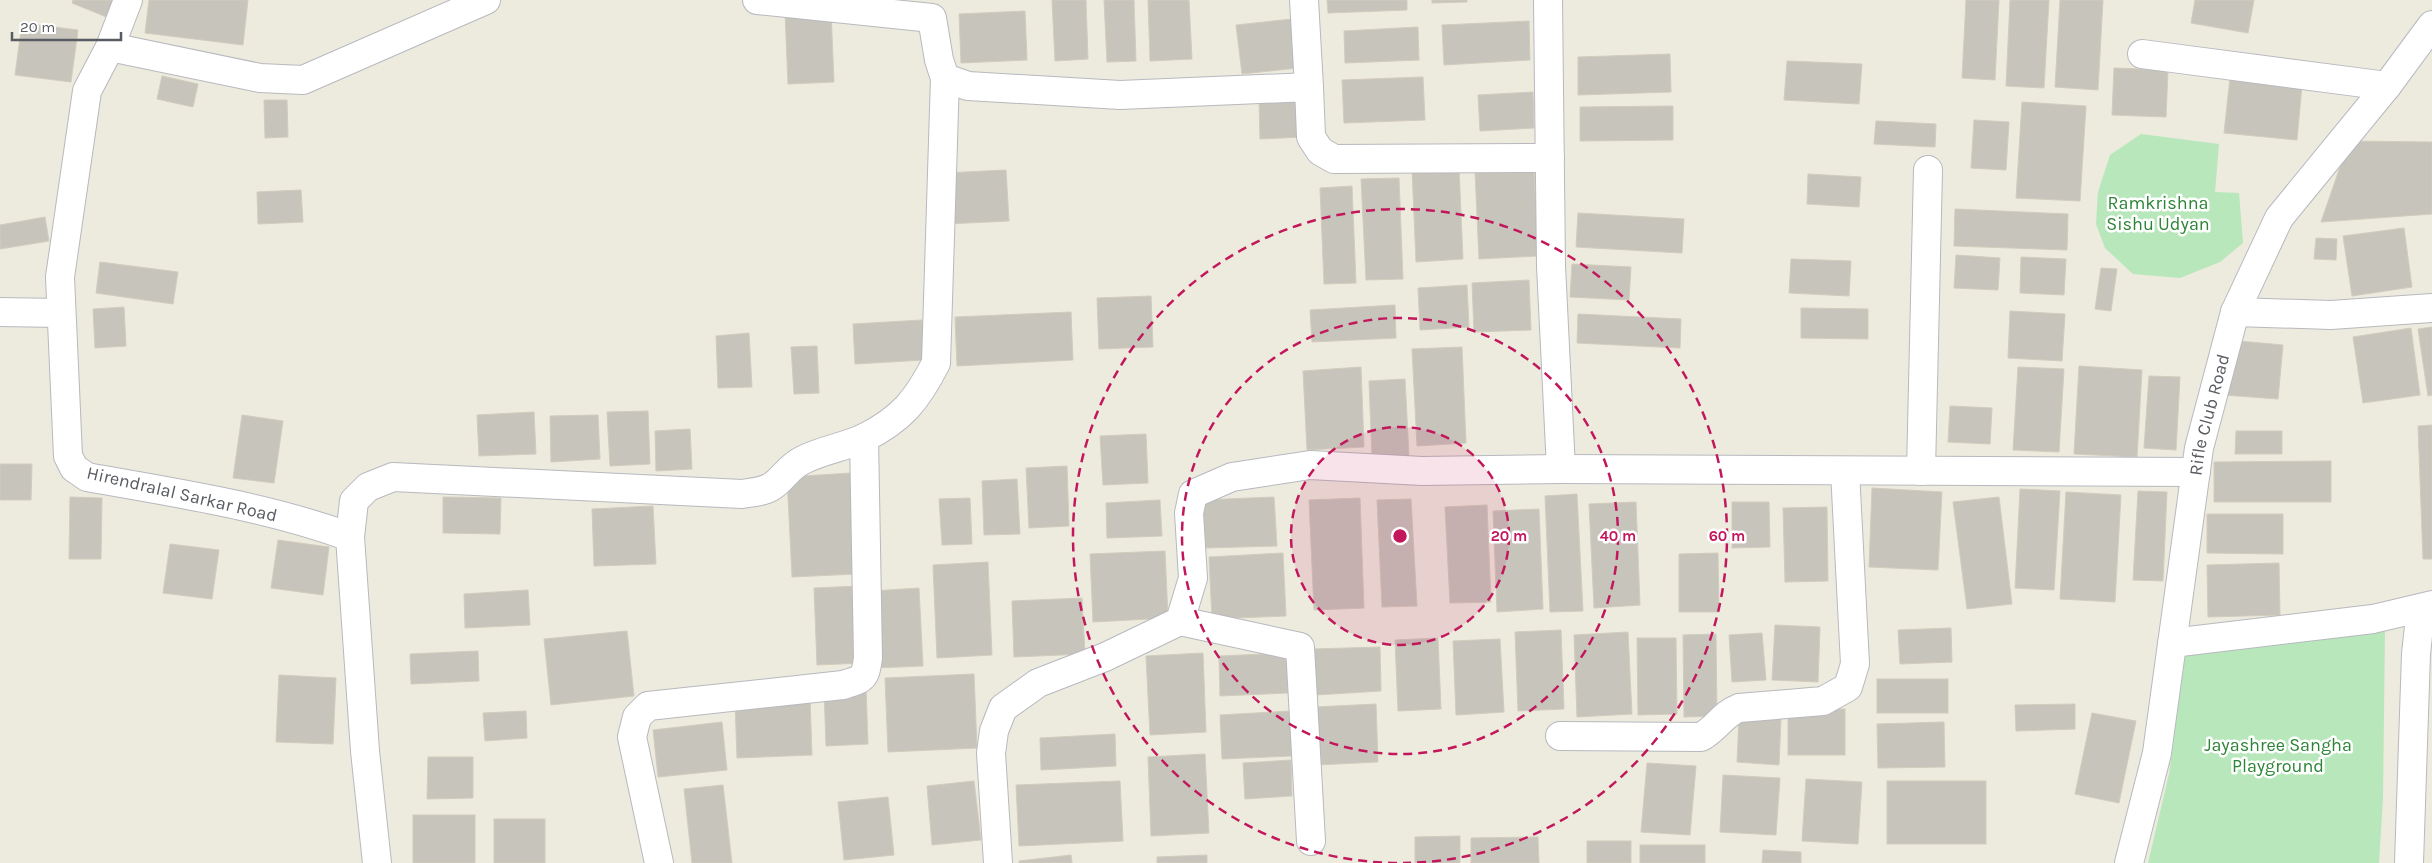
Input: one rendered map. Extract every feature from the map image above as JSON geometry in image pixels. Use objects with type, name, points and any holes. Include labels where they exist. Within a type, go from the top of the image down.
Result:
[{"type":"street","name":"Hirendralal Sarkar Road","points":[[128,0],[110,46],[87,91],[60,277],[68,456],[74,468],[87,477],[204,498],[317,525],[350,537]]},
{"type":"street","points":[[110,46],[260,78],[303,80],[486,0]]},
{"type":"street","points":[[377,863],[365,751],[350,537],[354,501],[368,487],[393,477],[742,494],[763,491],[775,484],[789,468],[804,459],[864,438],[904,414],[923,388],[936,363],[945,78],[939,60],[933,9],[768,0]]},
{"type":"street","points":[[1304,0],[1311,137],[1320,152],[1334,159],[1550,158]]},
{"type":"street","points":[[1548,0],[1551,266],[1561,469]]},
{"type":"street","name":"Rifle Club Road","points":[[2129,863],[2158,753],[2199,448],[2235,312],[2279,218],[2387,86],[2432,26]]},
{"type":"street","points":[[2142,54],[2387,86]]},
{"type":"street","points":[[945,78],[968,86],[1120,95],[1309,88]]},
{"type":"street","points":[[1921,471],[1928,170]]},
{"type":"street","points":[[2235,312],[2331,316],[2432,308]]},
{"type":"street","points":[[0,312],[61,313]]},
{"type":"street","points":[[659,863],[632,737],[638,717],[648,706],[843,685],[860,680],[866,673],[868,658],[864,438]]},
{"type":"street","points":[[1180,621],[1193,578],[1189,513],[1193,494],[1232,477],[1310,465],[1422,471],[1561,469],[2196,472]]},
{"type":"street","points":[[1560,736],[1701,737],[1713,731],[1730,712],[1739,708],[1823,701],[1848,687],[1855,664],[1844,471]]},
{"type":"street","points":[[2172,642],[2373,619],[2427,607],[2416,654],[2409,863]]},
{"type":"street","points":[[998,863],[991,753],[994,731],[1003,708],[1038,682],[1105,658],[1180,621],[1300,647],[1311,841]]},
{"type":"green space","name":"Ramkrishna Sishu Udyan","points":[[2141,134],[2219,144],[2215,192],[2239,193],[2243,243],[2220,262],[2180,278],[2133,274],[2105,248],[2096,224],[2098,192],[2110,155]]},
{"type":"green space","name":"Jayashree Sangha Playground","points":[[2385,630],[2383,798],[2379,863],[2148,863],[2169,774],[2185,656]]},
{"type":"building","points":[[73,0],[116,0],[109,18],[72,3]]},
{"type":"building","points":[[149,0],[248,0],[243,45],[145,33]]},
{"type":"building","points":[[1052,0],[1086,0],[1088,59],[1055,61]]},
{"type":"building","points":[[1104,0],[1134,0],[1136,61],[1107,62]]},
{"type":"building","points":[[1148,0],[1189,0],[1192,59],[1150,61]]},
{"type":"building","points":[[1327,0],[1407,0],[1407,10],[1328,13]]},
{"type":"building","points":[[1432,0],[1467,0],[1467,2],[1432,3]]},
{"type":"building","points":[[1966,0],[1999,0],[1995,80],[1962,78]]},
{"type":"building","points":[[2010,0],[2049,0],[2044,88],[2006,86]]},
{"type":"building","points":[[2060,0],[2103,0],[2098,90],[2055,87]]},
{"type":"building","points":[[2195,0],[2254,0],[2248,33],[2191,23]]},
{"type":"building","points":[[831,10],[834,82],[788,84],[785,12]]},
{"type":"building","points":[[1025,11],[1027,60],[961,63],[959,14]]},
{"type":"building","points":[[1292,19],[1298,68],[1242,74],[1236,25]]},
{"type":"building","points":[[1529,21],[1530,60],[1444,65],[1442,25]]},
{"type":"building","points":[[22,23],[78,30],[71,82],[15,75]]},
{"type":"building","points":[[1418,27],[1419,60],[1345,63],[1344,31]]},
{"type":"building","points":[[1670,54],[1671,92],[1578,95],[1578,57]]},
{"type":"building","points":[[1787,61],[1862,64],[1859,104],[1784,100]]},
{"type":"building","points":[[2114,68],[2168,70],[2166,117],[2112,115]]},
{"type":"building","points":[[162,76],[198,84],[193,107],[157,99]]},
{"type":"building","points":[[1423,77],[1425,120],[1344,123],[1342,80]]},
{"type":"building","points":[[2230,78],[2302,85],[2297,140],[2224,133]]},
{"type":"building","points":[[1533,92],[1534,128],[1480,131],[1478,95]]},
{"type":"building","points":[[1302,98],[1304,137],[1260,139],[1259,100]]},
{"type":"building","points":[[264,100],[287,100],[288,137],[265,138]]},
{"type":"building","points":[[2022,102],[2086,106],[2080,201],[2016,198]]},
{"type":"building","points":[[1673,106],[1673,140],[1580,141],[1580,107]]},
{"type":"building","points":[[1974,120],[2009,122],[2006,170],[1971,168]]},
{"type":"building","points":[[1876,121],[1936,124],[1935,147],[1874,144]]},
{"type":"building","points":[[2349,141],[2432,142],[2432,214],[2321,222]]},
{"type":"building","points":[[1459,167],[1463,259],[1416,262],[1412,169]]},
{"type":"building","points":[[1006,170],[1009,221],[946,224],[944,173]]},
{"type":"building","points":[[1534,170],[1538,256],[1479,259],[1475,172]]},
{"type":"building","points":[[1808,174],[1861,177],[1859,207],[1807,204]]},
{"type":"building","points":[[1399,178],[1403,279],[1366,280],[1361,179]]},
{"type":"building","points":[[1352,186],[1356,283],[1324,284],[1320,188]]},
{"type":"building","points":[[301,190],[303,222],[258,224],[257,192]]},
{"type":"building","points":[[1955,209],[2068,214],[2067,250],[1954,246]]},
{"type":"building","points":[[1578,213],[1684,219],[1682,253],[1576,247]]},
{"type":"building","points":[[45,217],[49,241],[0,249],[0,225]]},
{"type":"building","points":[[2404,228],[2412,287],[2352,296],[2343,236]]},
{"type":"building","points":[[2316,238],[2337,239],[2336,260],[2314,259]]},
{"type":"building","points":[[1956,255],[2000,258],[1998,290],[1954,288]]},
{"type":"building","points":[[2021,257],[2066,259],[2064,295],[2020,293]]},
{"type":"building","points":[[1791,259],[1851,261],[1849,296],[1789,293]]},
{"type":"building","points":[[100,262],[178,272],[173,304],[96,293]]},
{"type":"building","points":[[1572,264],[1631,267],[1629,300],[1570,297]]},
{"type":"building","points":[[2101,268],[2117,269],[2111,311],[2095,309]]},
{"type":"building","points":[[1529,280],[1531,330],[1474,332],[1472,283]]},
{"type":"building","points":[[1467,285],[1469,327],[1420,330],[1418,288]]},
{"type":"building","points":[[1151,296],[1153,347],[1099,349],[1097,298]]},
{"type":"building","points":[[1395,305],[1396,338],[1312,342],[1310,310]]},
{"type":"building","points":[[124,307],[126,346],[95,348],[93,309]]},
{"type":"building","points":[[1801,308],[1868,309],[1868,339],[1801,338]]},
{"type":"building","points":[[2010,311],[2065,314],[2062,361],[2008,358]]},
{"type":"building","points":[[1071,312],[1073,360],[957,366],[955,317]]},
{"type":"building","points":[[1578,314],[1681,319],[1680,348],[1577,343]]},
{"type":"building","points":[[922,320],[924,360],[855,364],[853,324]]},
{"type":"building","points":[[2432,327],[2432,395],[2428,396],[2418,329]]},
{"type":"building","points":[[2411,328],[2420,395],[2363,403],[2353,337]]},
{"type":"building","points":[[749,333],[752,387],[718,388],[716,336]]},
{"type":"building","points":[[2228,340],[2283,345],[2278,399],[2224,395]]},
{"type":"building","points":[[817,346],[819,393],[794,394],[791,347]]},
{"type":"building","points":[[1462,347],[1466,443],[1417,446],[1412,349]]},
{"type":"building","points":[[2079,366],[2142,370],[2137,457],[2074,454]]},
{"type":"building","points":[[1361,367],[1364,447],[1307,450],[1303,371]]},
{"type":"building","points":[[2018,367],[2064,369],[2059,452],[2013,450]]},
{"type":"building","points":[[2149,376],[2180,377],[2176,450],[2144,448]]},
{"type":"building","points":[[1405,379],[1409,456],[1372,458],[1369,381]]},
{"type":"building","points":[[1950,406],[1992,408],[1990,444],[1948,442]]},
{"type":"building","points":[[648,411],[650,464],[610,466],[607,412]]},
{"type":"building","points":[[534,412],[536,454],[479,456],[477,415]]},
{"type":"building","points":[[242,415],[283,421],[274,483],[233,478]]},
{"type":"building","points":[[598,415],[600,459],[551,462],[550,416]]},
{"type":"building","points":[[2432,425],[2432,559],[2423,559],[2418,426]]},
{"type":"building","points":[[690,429],[692,469],[656,471],[655,431]]},
{"type":"building","points":[[2236,431],[2282,431],[2282,454],[2235,454]]},
{"type":"building","points":[[1146,434],[1148,483],[1103,485],[1100,436]]},
{"type":"building","points":[[2331,461],[2331,502],[2214,502],[2214,462]]},
{"type":"building","points":[[0,464],[32,464],[31,500],[0,500]]},
{"type":"building","points":[[1067,466],[1069,526],[1029,528],[1026,468]]},
{"type":"building","points":[[851,473],[856,574],[792,577],[787,477]]},
{"type":"building","points":[[1017,479],[1020,534],[984,535],[982,481]]},
{"type":"building","points":[[1872,488],[1942,492],[1938,570],[1869,567]]},
{"type":"building","points":[[2020,489],[2060,491],[2054,590],[2015,588]]},
{"type":"building","points":[[2138,491],[2167,492],[2163,581],[2133,580]]},
{"type":"building","points":[[2066,492],[2121,495],[2115,602],[2060,599]]},
{"type":"building","points":[[1577,494],[1583,611],[1550,612],[1545,496]]},
{"type":"building","points":[[70,497],[102,498],[101,559],[69,559]]},
{"type":"building","points":[[443,497],[501,498],[500,534],[443,533]]},
{"type":"building","points":[[1274,497],[1277,546],[1205,548],[1203,500]]},
{"type":"building","points":[[1999,497],[2012,604],[1967,609],[1953,502]]},
{"type":"building","points":[[970,498],[972,544],[942,545],[939,499]]},
{"type":"building","points":[[1360,498],[1364,608],[1314,610],[1309,500]]},
{"type":"building","points":[[1411,499],[1417,606],[1382,607],[1377,500]]},
{"type":"building","points":[[1160,500],[1162,536],[1107,538],[1106,503]]},
{"type":"building","points":[[1636,502],[1640,605],[1594,608],[1589,504]]},
{"type":"building","points":[[1732,502],[1769,502],[1770,547],[1732,548]]},
{"type":"building","points":[[1487,505],[1491,602],[1450,603],[1445,507]]},
{"type":"building","points":[[653,506],[656,564],[594,566],[592,509]]},
{"type":"building","points":[[1827,507],[1828,581],[1785,582],[1783,508]]},
{"type":"building","points":[[1539,509],[1543,609],[1497,612],[1493,511]]},
{"type":"building","points":[[2207,514],[2283,514],[2283,554],[2207,553]]},
{"type":"building","points":[[278,540],[329,547],[323,595],[271,588]]},
{"type":"building","points":[[170,544],[219,550],[212,599],[163,593]]},
{"type":"building","points":[[1165,551],[1168,618],[1093,622],[1090,554]]},
{"type":"building","points":[[1283,553],[1286,616],[1212,619],[1209,557]]},
{"type":"building","points":[[1718,553],[1719,612],[1679,612],[1679,554]]},
{"type":"building","points":[[988,562],[992,655],[937,658],[933,565]]},
{"type":"building","points":[[2279,563],[2280,615],[2208,617],[2207,565]]},
{"type":"building","points":[[860,586],[863,663],[817,665],[814,588]]},
{"type":"building","points":[[919,588],[923,666],[875,668],[872,591]]},
{"type":"building","points":[[528,590],[530,625],[465,628],[464,594]]},
{"type":"building","points":[[1082,598],[1085,654],[1014,657],[1012,601]]},
{"type":"building","points":[[1775,625],[1820,627],[1818,682],[1772,680]]},
{"type":"building","points":[[1951,628],[1952,662],[1900,664],[1898,630]]},
{"type":"building","points":[[1561,630],[1564,709],[1518,711],[1515,632]]},
{"type":"building","points":[[627,631],[634,696],[551,705],[544,639]]},
{"type":"building","points":[[1628,632],[1632,714],[1577,717],[1574,635]]},
{"type":"building","points":[[1762,633],[1766,680],[1732,682],[1729,635]]},
{"type":"building","points":[[1716,634],[1717,716],[1684,717],[1683,635]]},
{"type":"building","points":[[1438,638],[1441,709],[1398,711],[1395,640]]},
{"type":"building","points":[[1637,638],[1676,638],[1677,714],[1638,715]]},
{"type":"building","points":[[1500,639],[1504,712],[1456,715],[1453,641]]},
{"type":"building","points":[[1380,647],[1381,691],[1316,695],[1313,649]]},
{"type":"building","points":[[478,651],[479,681],[411,684],[410,654]]},
{"type":"building","points":[[1203,653],[1206,732],[1150,735],[1146,656]]},
{"type":"building","points":[[1286,653],[1288,693],[1220,696],[1219,656]]},
{"type":"building","points":[[974,674],[977,748],[888,752],[885,678]]},
{"type":"building","points":[[279,675],[336,678],[333,744],[276,742]]},
{"type":"building","points":[[1877,679],[1948,679],[1948,713],[1877,713]]},
{"type":"building","points":[[866,688],[868,744],[826,746],[824,690]]},
{"type":"building","points":[[810,698],[812,755],[737,758],[735,702]]},
{"type":"building","points":[[1376,704],[1378,762],[1317,765],[1315,707]]},
{"type":"building","points":[[2075,704],[2075,729],[2016,731],[2015,705]]},
{"type":"building","points":[[1788,709],[1845,709],[1845,755],[1788,755]]},
{"type":"building","points":[[526,711],[527,738],[485,741],[483,713]]},
{"type":"building","points":[[1290,711],[1292,756],[1222,759],[1220,715]]},
{"type":"building","points":[[2092,713],[2136,721],[2119,803],[2075,794]]},
{"type":"building","points":[[1739,717],[1781,719],[1779,765],[1737,762]]},
{"type":"building","points":[[722,722],[727,770],[658,777],[653,730]]},
{"type":"building","points":[[1944,722],[1945,767],[1878,768],[1877,724]]},
{"type":"building","points":[[1115,734],[1116,766],[1041,770],[1040,738]]},
{"type":"building","points":[[1205,754],[1209,833],[1151,836],[1148,757]]},
{"type":"building","points":[[428,757],[473,757],[473,798],[427,799]]},
{"type":"building","points":[[1291,760],[1292,796],[1245,799],[1243,763]]},
{"type":"building","points":[[1647,763],[1696,766],[1690,835],[1641,832]]},
{"type":"building","points":[[1723,775],[1780,778],[1776,835],[1720,832]]},
{"type":"building","points":[[1806,779],[1862,782],[1858,844],[1802,841]]},
{"type":"building","points":[[974,781],[981,840],[932,845],[927,786]]},
{"type":"building","points":[[1120,781],[1123,841],[1019,846],[1016,785]]},
{"type":"building","points":[[1887,781],[1986,781],[1986,844],[1887,844]]},
{"type":"building","points":[[723,785],[732,863],[692,863],[684,789]]},
{"type":"building","points":[[888,797],[894,855],[844,860],[838,802]]},
{"type":"building","points":[[413,815],[475,815],[475,863],[413,863]]},
{"type":"building","points":[[494,819],[545,819],[545,863],[494,863]]},
{"type":"building","points":[[1460,836],[1460,863],[1415,863],[1415,837]]},
{"type":"building","points":[[1538,837],[1539,863],[1471,863],[1471,838]]},
{"type":"building","points":[[1587,841],[1631,841],[1631,863],[1587,863]]},
{"type":"building","points":[[1640,845],[1705,845],[1705,863],[1640,863]]},
{"type":"building","points":[[1763,850],[1801,852],[1801,863],[1762,863]]},
{"type":"building","points":[[1071,855],[1072,863],[1019,863],[1019,861]]},
{"type":"building","points":[[1207,855],[1207,863],[1157,863],[1157,857]]}]
